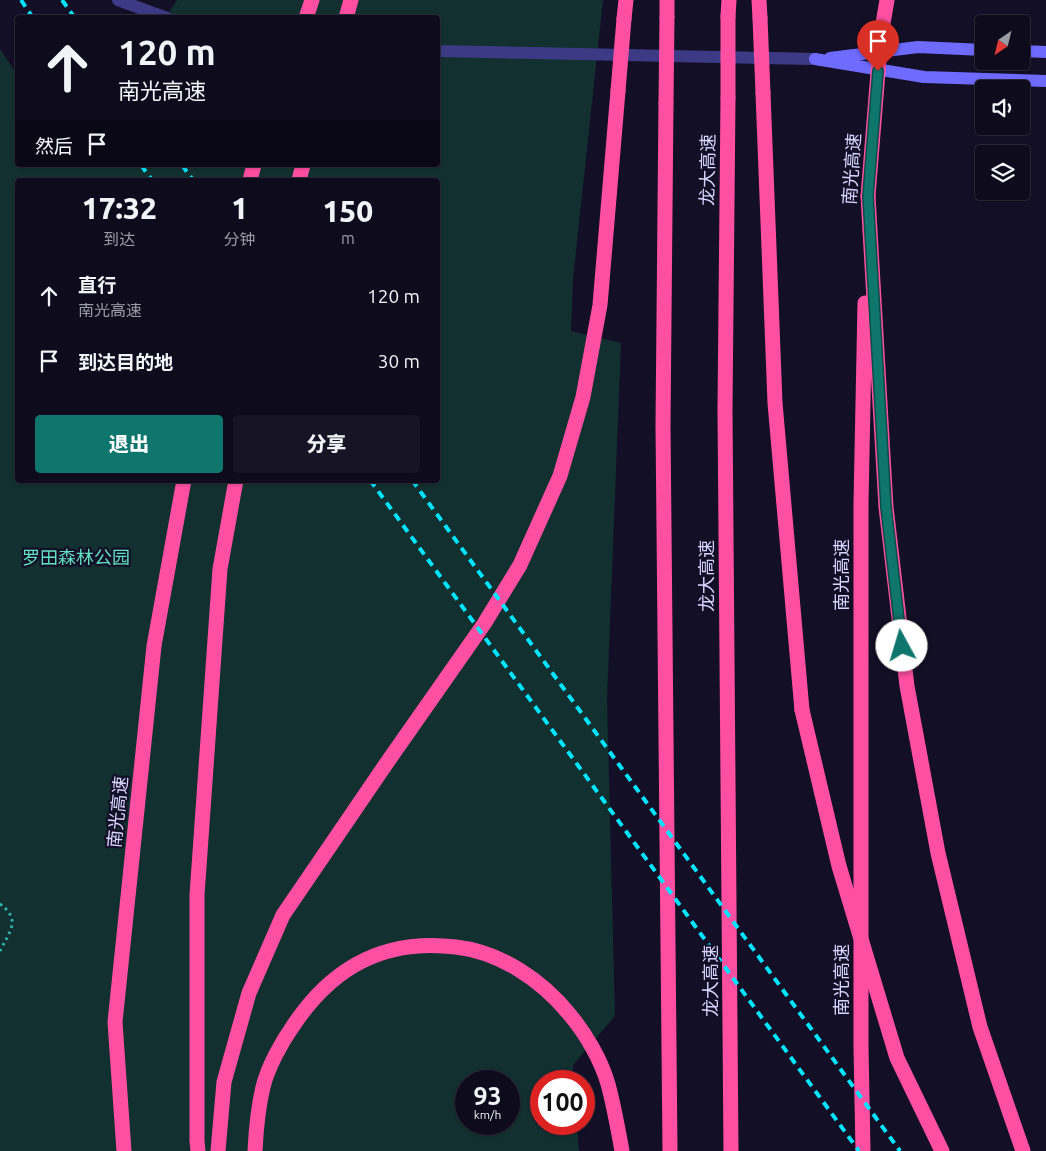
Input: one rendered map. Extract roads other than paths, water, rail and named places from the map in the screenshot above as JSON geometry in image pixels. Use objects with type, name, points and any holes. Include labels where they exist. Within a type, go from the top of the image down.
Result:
[{"type":"highway","points":[[307,15],[312,0]]},
{"type":"highway","points":[[347,15],[352,0]]},
{"type":"highway","points":[[218,1151],[224,1082],[248,993],[283,915],[484,624],[520,565],[560,476],[584,397],[600,305],[626,0]]},
{"type":"highway","points":[[667,0],[663,435],[670,1151]]},
{"type":"highway","name":"龙大高速","points":[[728,0],[724,410],[731,1151]]},
{"type":"highway","points":[[759,0],[776,403],[802,710],[839,866],[898,1058],[942,1151]]},
{"type":"highway","name":"南光高速","points":[[862,1151],[861,502],[868,196],[881,35],[887,0]]},
{"type":"highway","points":[[868,196],[886,507],[907,686],[938,853],[980,1027],[1023,1151]]},
{"type":"highway","name":"南光高速","points":[[124,1151],[115,1022],[154,646],[183,483]]},
{"type":"highway","points":[[198,1151],[197,895],[220,569],[235,483]]},
{"type":"highway","points":[[255,1151],[256,1128],[263,1086],[281,1043],[305,1007],[332,979],[360,961],[401,946],[438,944],[471,949],[505,962],[540,984],[570,1014],[594,1051],[608,1083],[622,1151]]},
{"type":"street","points":[[118,0],[159,15]]},
{"type":"street","points":[[440,51],[815,59],[918,47],[975,50]]},
{"type":"street","points":[[1030,52],[1046,52]]},
{"type":"street","points":[[815,59],[924,77],[1046,81]]},
{"type":"railway","points":[[21,0],[31,15]]},
{"type":"railway","points":[[62,0],[73,15]]},
{"type":"railway","points":[[142,167],[151,178]]},
{"type":"railway","points":[[183,167],[192,178]]},
{"type":"railway","points":[[372,483],[859,1151]]},
{"type":"railway","points":[[414,483],[900,1151]]},
{"type":"park label","name":"罗田森林公园","points":[[76,558]]}]
